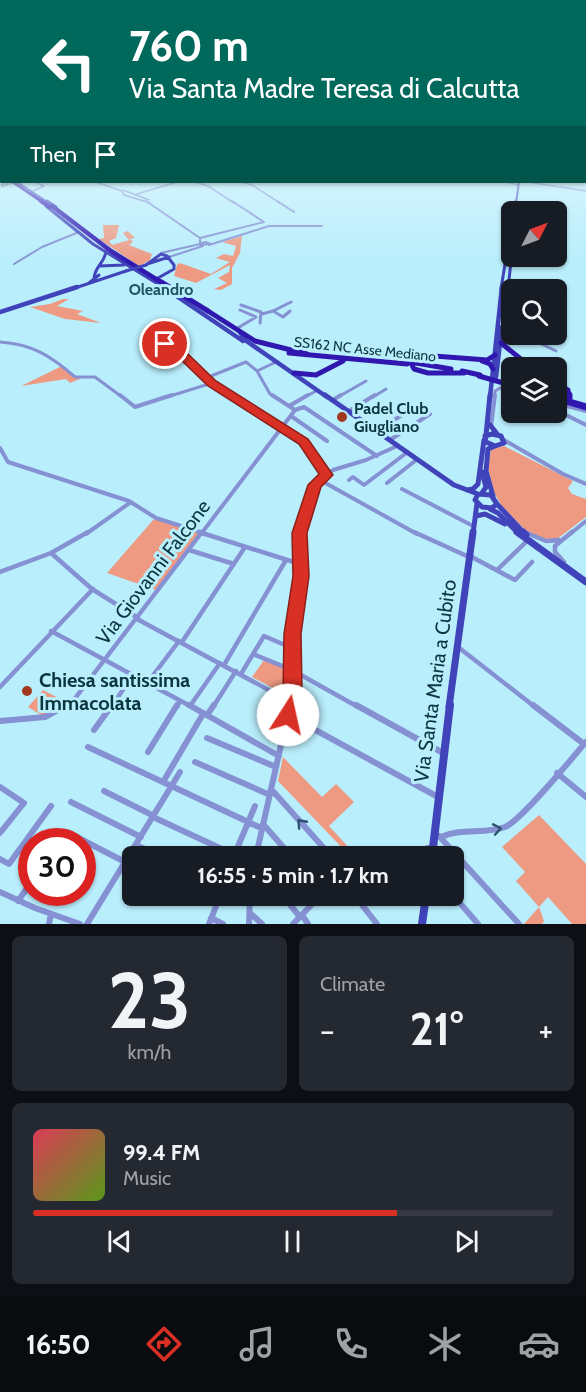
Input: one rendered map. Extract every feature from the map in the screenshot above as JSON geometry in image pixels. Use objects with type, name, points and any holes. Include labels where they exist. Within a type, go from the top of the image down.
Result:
[{"type":"highway","name":"SS162 NC Asse Mediano","points":[[14,183],[51,207],[88,236],[255,341],[307,355],[418,364],[454,370],[501,383]]},
{"type":"highway","name":"SS162 NC Asse Mediano","points":[[88,236],[246,338],[289,353],[407,363]]},
{"type":"highway","points":[[88,236],[106,249]]},
{"type":"highway","points":[[88,236],[99,247]]},
{"type":"highway","points":[[152,280],[183,297]]},
{"type":"highway","points":[[503,345],[517,357]]},
{"type":"highway","points":[[464,373],[424,373],[411,366],[414,359],[421,355],[480,360],[491,359],[497,353],[509,351]]},
{"type":"highway","points":[[307,355],[322,362],[323,371]]},
{"type":"highway","points":[[418,364],[436,364],[453,357]]},
{"type":"highway","points":[[294,373],[308,379],[340,361],[357,360]]},
{"type":"highway","points":[[445,360],[447,366],[454,370]]},
{"type":"highway","points":[[480,360],[488,363],[493,369]]},
{"type":"highway","name":"SS162 NC Asse Mediano","points":[[418,364],[479,376]]},
{"type":"highway","points":[[567,389],[568,400],[586,407]]},
{"type":"highway","points":[[567,401],[586,407]]},
{"type":"main road","points":[[13,183],[30,192],[130,267],[203,312],[415,461],[478,498],[488,508],[498,513],[586,580]]},
{"type":"main road","points":[[15,183],[23,186],[99,247],[159,278],[236,329],[244,340],[294,373]]},
{"type":"main road","points":[[516,201],[518,183]]},
{"type":"main road","points":[[94,278],[95,272],[105,260],[106,249]]},
{"type":"main road","points":[[146,265],[161,253],[170,260],[174,269],[159,278]]},
{"type":"main road","points":[[154,262],[170,260],[177,254]]},
{"type":"main road","points":[[155,256],[170,260]]},
{"type":"main road","points":[[0,311],[87,284],[94,278],[115,275],[162,259]]},
{"type":"main road","points":[[99,266],[113,264],[130,267]]},
{"type":"main road","points":[[95,272],[101,277]]},
{"type":"main road","points":[[147,272],[166,273]]},
{"type":"main road","points":[[0,311],[101,277]]},
{"type":"main road","points":[[500,443],[498,435],[491,428],[490,419],[497,385],[501,313]]},
{"type":"main road","points":[[462,489],[471,490],[476,487],[481,468],[493,369],[501,343]]},
{"type":"main road","points":[[308,379],[348,411],[462,489],[478,498],[493,496]]},
{"type":"main road","points":[[485,438],[498,435]]},
{"type":"main road","points":[[485,438],[500,443]]},
{"type":"main road","points":[[500,443],[488,449],[485,464],[493,496],[515,528]]},
{"type":"main road","name":"Via Santa Maria a Cubito","points":[[434,846],[438,836],[438,797],[458,647],[467,555],[478,498],[486,490],[481,468]]},
{"type":"main road","points":[[475,518],[497,504]]},
{"type":"main road","points":[[475,518],[482,514],[489,515],[515,528],[586,580]]},
{"type":"main road","points":[[422,924],[425,906]]},
{"type":"street","points":[[30,192],[44,186],[38,183]]},
{"type":"street","points":[[101,183],[150,201],[202,237],[208,244]]},
{"type":"street","points":[[101,183],[122,191],[123,194],[149,202],[202,237],[264,222],[208,186],[198,183]]},
{"type":"street","points":[[136,195],[174,183]]},
{"type":"street","points":[[245,183],[253,185],[294,212]]},
{"type":"street","points":[[534,183],[586,191]]},
{"type":"street","points":[[161,253],[208,244],[269,226],[322,226]]},
{"type":"street","points":[[14,264],[42,247],[79,232]]},
{"type":"street","points":[[201,244],[202,237]]},
{"type":"street","points":[[177,254],[201,244]]},
{"type":"street","points":[[261,314],[291,302]]},
{"type":"street","points":[[242,305],[258,310],[261,314],[260,323]]},
{"type":"street","points":[[236,329],[256,316],[240,310]]},
{"type":"street","points":[[273,311],[283,317],[290,311]]},
{"type":"street","points":[[153,338],[183,355],[212,383],[307,445],[327,486],[428,540],[467,555],[515,580],[532,562]]},
{"type":"street","points":[[0,342],[18,344],[52,357],[75,377],[93,376],[135,407],[212,383]]},
{"type":"street","points":[[544,345],[556,351]]},
{"type":"street","points":[[206,378],[246,362],[257,371],[270,394],[295,410],[304,406],[377,456]]},
{"type":"street","points":[[257,371],[274,363]]},
{"type":"street","points":[[333,400],[366,381]]},
{"type":"street","points":[[491,428],[495,391],[497,385],[501,385]]},
{"type":"street","points":[[348,411],[386,389]]},
{"type":"street","points":[[289,406],[316,391]]},
{"type":"street","points":[[377,431],[416,405]]},
{"type":"street","points":[[567,406],[586,407]]},
{"type":"street","name":"Via Giovanni Falcone","points":[[0,721],[37,719],[58,712],[73,701],[295,410]]},
{"type":"street","points":[[390,440],[430,414]]},
{"type":"street","points":[[567,414],[586,425]]},
{"type":"street","points":[[291,416],[327,441]]},
{"type":"street","points":[[500,443],[515,448],[586,484]]},
{"type":"street","points":[[258,846],[293,692],[292,648],[300,591],[300,533],[312,492],[322,478],[395,447]]},
{"type":"street","points":[[0,448],[8,462],[131,502],[156,518],[300,564]]},
{"type":"street","points":[[349,480],[353,477],[364,485],[405,454]]},
{"type":"street","points":[[387,483],[415,461]]},
{"type":"street","points":[[402,489],[475,518]]},
{"type":"street","points":[[0,572],[74,542],[131,502]]},
{"type":"street","points":[[564,562],[554,549],[586,521]]},
{"type":"street","points":[[515,528],[538,539],[553,542],[566,538]]},
{"type":"street","points":[[497,570],[526,542]]},
{"type":"street","points":[[148,682],[181,642],[245,547]]},
{"type":"street","points":[[189,550],[234,564]]},
{"type":"street","points":[[51,553],[79,580],[109,602],[291,702]]},
{"type":"street","points":[[190,706],[222,664],[286,560]]},
{"type":"street","points":[[0,687],[93,589]]},
{"type":"street","points":[[51,631],[134,674],[279,756]]},
{"type":"street","points":[[163,782],[205,715],[253,654],[264,636],[292,648]]},
{"type":"street","points":[[458,647],[585,743],[507,828],[494,831],[451,831],[438,836],[519,924]]},
{"type":"street","points":[[253,654],[292,670],[443,753]]},
{"type":"street","points":[[94,730],[134,674]]},
{"type":"street","points":[[281,695],[293,692]]},
{"type":"street","points":[[148,752],[180,700]]},
{"type":"street","points":[[288,715],[438,797]]},
{"type":"street","points":[[207,738],[276,767]]},
{"type":"street","points":[[88,747],[248,823],[262,826],[281,846]]},
{"type":"street","points":[[195,762],[270,792],[321,846]]},
{"type":"street","points":[[136,845],[180,772]]},
{"type":"street","points":[[557,773],[586,797]]},
{"type":"street","points":[[0,787],[24,803],[0,834]]},
{"type":"street","points":[[104,791],[214,846]]},
{"type":"street","points":[[71,802],[141,837]]},
{"type":"street","points":[[0,859],[9,864],[51,806]]},
{"type":"street","points":[[239,846],[255,806]]},
{"type":"street","points":[[96,847],[122,860]]},
{"type":"street","points":[[87,924],[122,867]]},
{"type":"street","points":[[0,892],[18,900]]},
{"type":"street","points":[[32,906],[80,924]]},
{"type":"street","points":[[215,906],[210,921],[223,924]]},
{"type":"street","points":[[249,924],[250,906]]},
{"type":"street","points":[[292,906],[308,924]]},
{"type":"street","points":[[293,924],[310,906]]},
{"type":"street","points":[[363,906],[377,924]]},
{"type":"street","points":[[462,906],[478,924]]},
{"type":"street","points":[[250,913],[262,924]]},
{"type":"street","points":[[49,924],[51,914]]},
{"type":"shaded area","points":[[103,225],[119,225],[116,238],[109,241],[112,245],[129,240],[123,233],[128,231],[135,238],[130,239],[133,242],[129,245],[152,254],[150,260],[139,266],[99,239],[104,238]]},
{"type":"shaded area","points":[[242,236],[240,253],[232,268],[232,284],[221,290],[214,289],[227,283],[218,278],[229,272],[230,265],[196,283],[174,276],[177,265],[180,263],[211,274],[230,262],[216,258],[224,254],[233,256],[236,246],[222,242]]},
{"type":"shaded area","points":[[69,299],[57,306],[83,311],[77,314],[101,323],[65,319],[30,307]]},
{"type":"shaded area","points":[[62,366],[75,378],[82,378],[70,383],[66,379],[21,386]]},
{"type":"shaded area","points":[[504,446],[573,481],[568,488],[572,494],[586,499],[586,517],[557,539],[550,540],[528,533],[501,505],[495,494],[488,469],[491,449]]},
{"type":"shaded area","points":[[154,519],[199,533],[156,590],[107,573]]},
{"type":"shaded area","points":[[264,660],[289,670],[288,691],[282,693],[252,677]]},
{"type":"shaded area","points":[[43,690],[68,703],[43,716],[28,707]]},
{"type":"shaded area","points":[[283,757],[322,797],[336,784],[354,802],[329,826],[347,846],[340,846],[278,781]]},
{"type":"shaded area","points":[[539,815],[586,864],[586,924],[572,924],[548,897],[539,907],[516,881],[525,872],[502,847]]},
{"type":"shaded area","points":[[539,907],[544,921],[542,924],[524,924]]},
{"type":"railway","points":[[0,187],[10,183]]},
{"type":"place","name":"Padel Club Giugliano","points":[[342,417]]},
{"type":"place","name":"Chiesa santissima Immacolata","points":[[27,691]]},
{"type":"district","name":"Oleandro","points":[[161,289]]},
{"type":"route","points":[[165,344],[183,355],[212,383],[249,404],[304,441],[326,475],[315,485],[300,533],[301,576],[292,634],[293,692],[288,715]]}]
